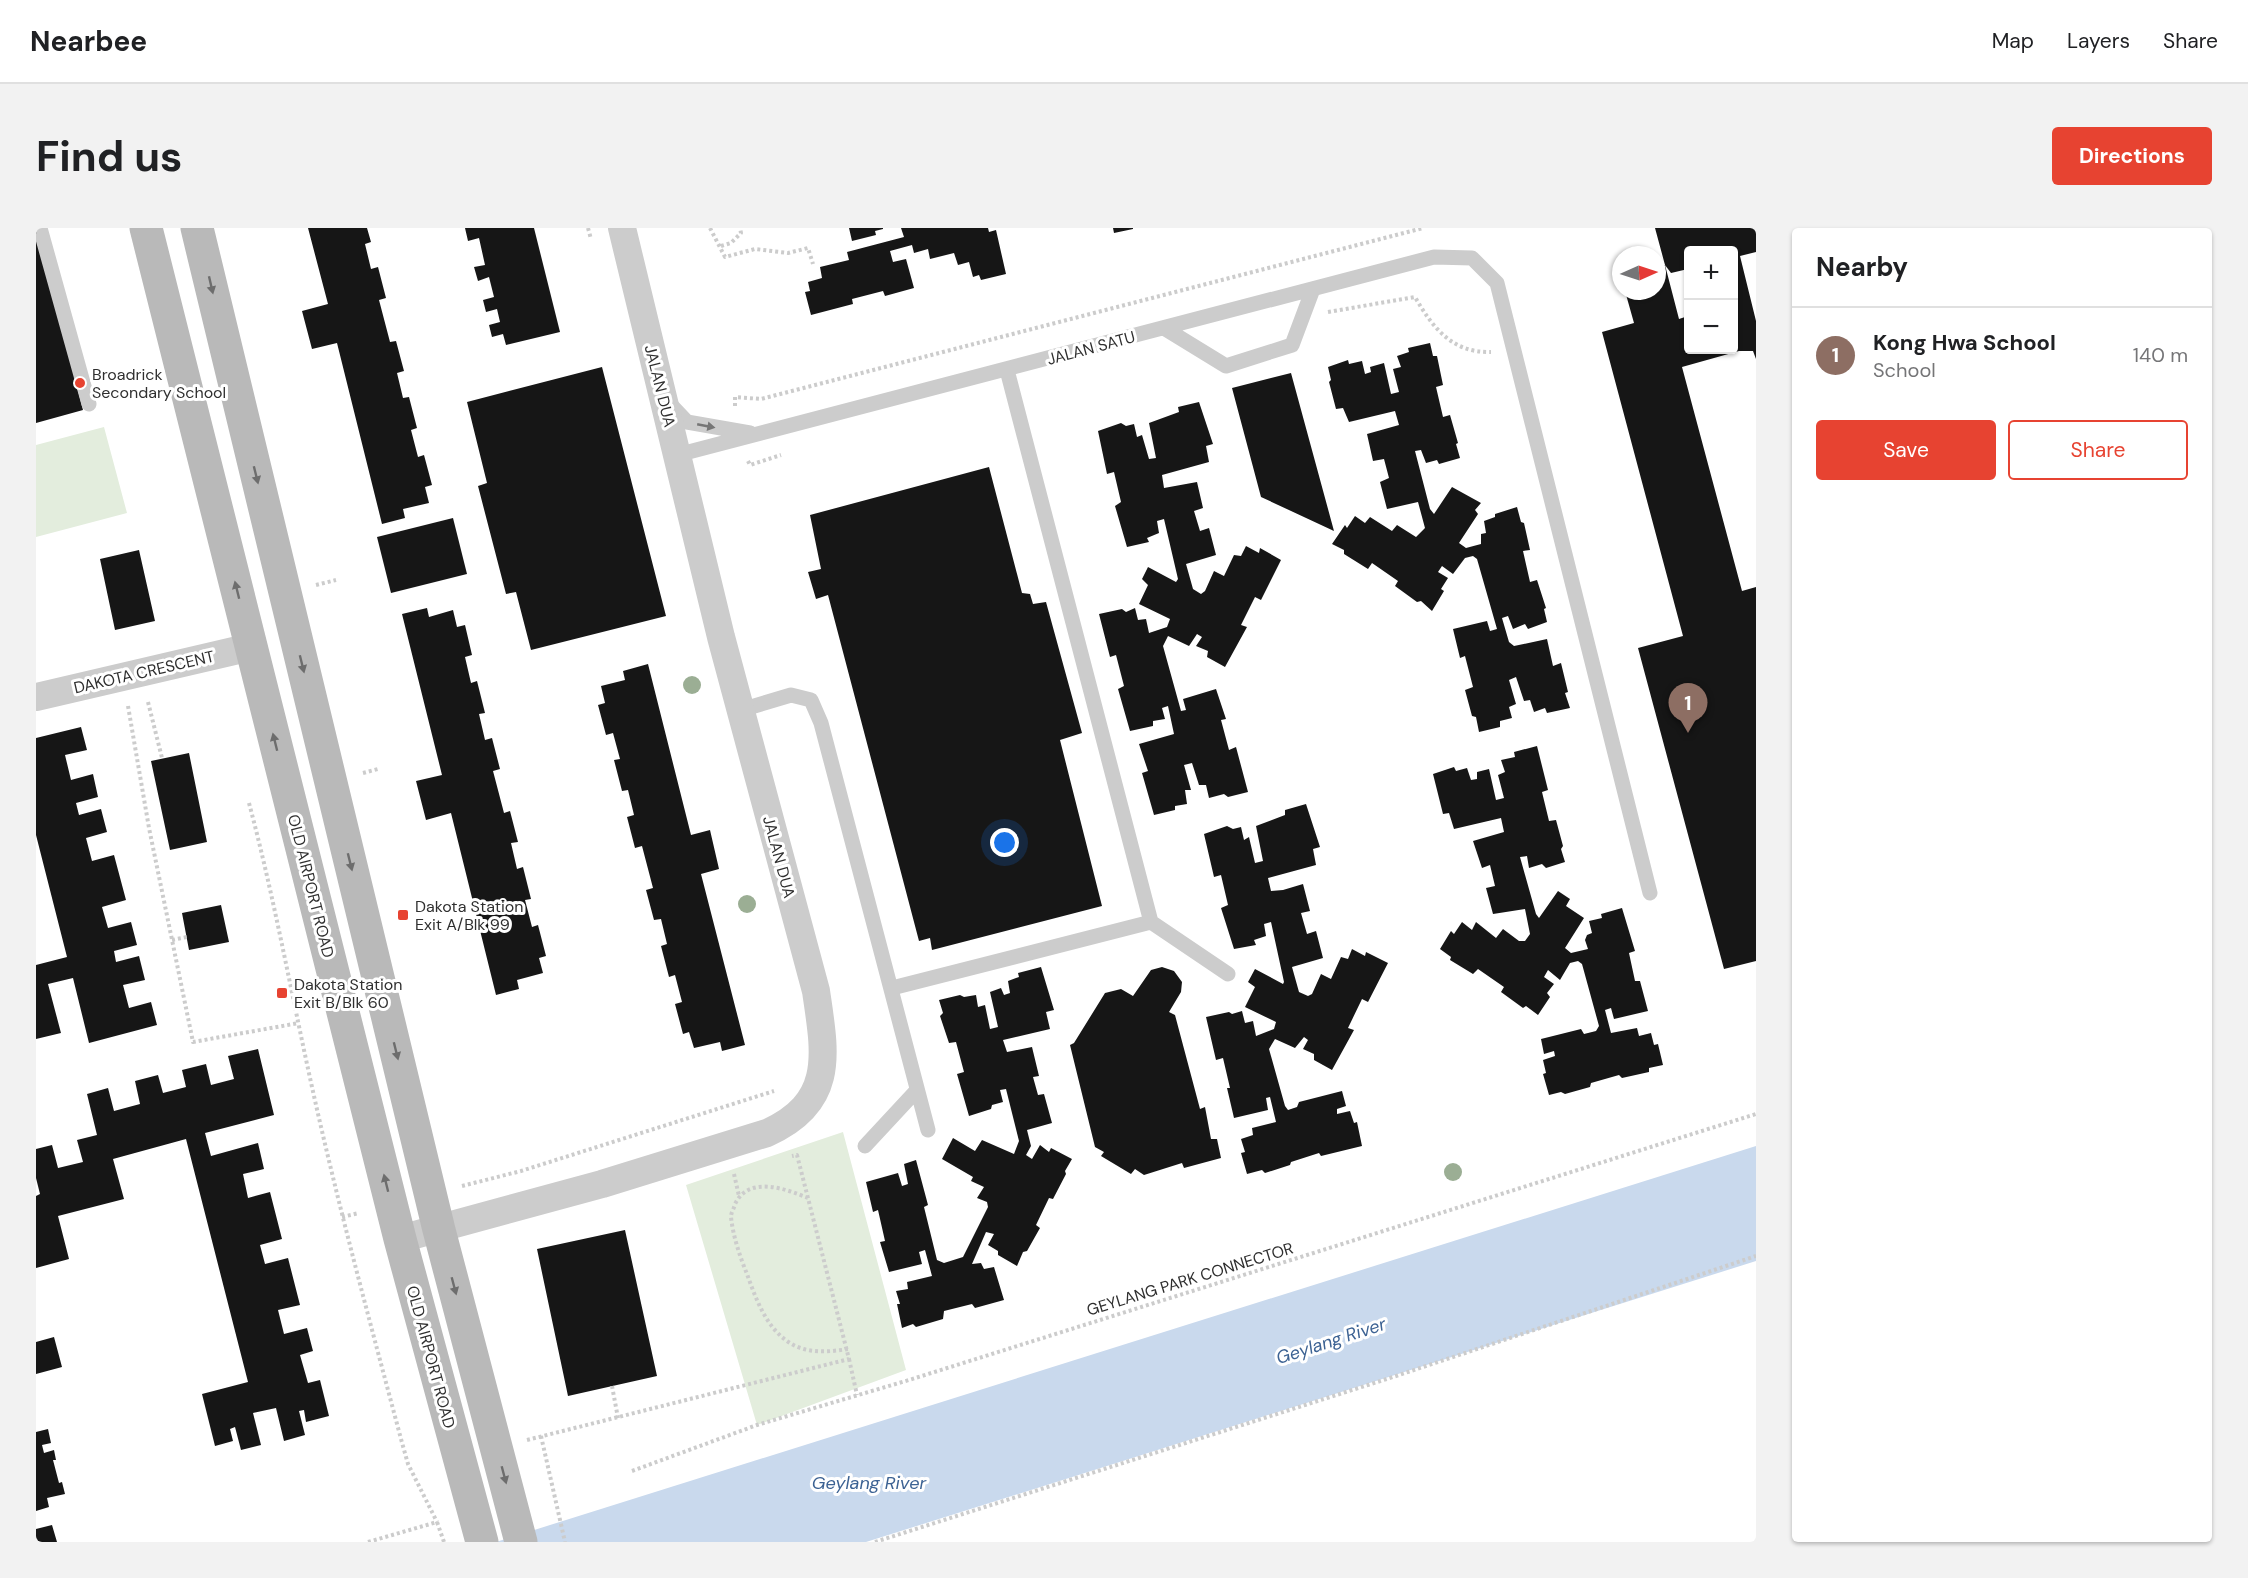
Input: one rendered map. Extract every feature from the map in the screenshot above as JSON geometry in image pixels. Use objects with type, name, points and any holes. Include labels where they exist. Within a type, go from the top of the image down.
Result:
[{"type":"main road","name":"OLD AIRPORT ROAD","points":[[146,228],[400,1239],[482,1539]]},
{"type":"main road","points":[[197,228],[439,1230],[519,1534]]},
{"type":"street","name":"JALAN DUA","points":[[439,1230],[602,1184],[767,1133],[789,1121],[805,1107],[821,1073],[824,1047],[816,991],[741,710],[622,228]]},
{"type":"street","name":"DAKOTA CRESCENT","points":[[36,697],[251,647]]},
{"type":"street","points":[[400,1239],[439,1230]]},
{"type":"lane","points":[[40,228],[89,404]]},
{"type":"lane","name":"JALAN SATU","points":[[677,455],[1434,257],[1472,258],[1497,283],[1512,347]]},
{"type":"lane","points":[[1164,328],[1226,366],[1292,345],[1313,289]]},
{"type":"lane","points":[[1512,347],[1650,893]]},
{"type":"lane","points":[[1007,370],[1151,922],[1228,974]]},
{"type":"lane","points":[[663,397],[687,422],[760,434]]},
{"type":"lane","points":[[741,710],[791,695],[811,700],[820,723],[928,1130]]},
{"type":"lane","points":[[892,988],[1151,922]]},
{"type":"lane","points":[[864,1146],[917,1090]]},
{"type":"path","points":[[588,228],[593,250]]},
{"type":"path","points":[[710,228],[725,257],[755,249],[788,253],[808,248],[813,264]]},
{"type":"path","points":[[721,246],[731,243],[741,233],[740,228]]},
{"type":"path","points":[[735,397],[761,399],[1423,228]]},
{"type":"path","points":[[1304,316],[1415,297],[1430,322],[1448,340],[1468,349],[1489,352],[1512,347]]},
{"type":"path","points":[[750,465],[784,454]]},
{"type":"path","points":[[126,695],[193,1042],[299,1023]]},
{"type":"path","points":[[147,696],[162,758]]},
{"type":"path","points":[[362,773],[378,768]]},
{"type":"path","points":[[249,803],[270,881],[342,1217],[408,1464],[444,1542]]},
{"type":"path","points":[[172,940],[187,938]]},
{"type":"path","points":[[482,1180],[521,1172],[761,1096],[780,1086]]},
{"type":"path","name":"GEYLANG PARK CONNECTOR","points":[[632,1471],[757,1425],[1756,1113]]},
{"type":"path","points":[[797,1155],[848,1349],[857,1395]]},
{"type":"path","points":[[734,1172],[739,1196],[731,1215],[735,1234],[742,1262],[769,1323],[791,1344],[819,1351],[848,1349]]},
{"type":"path","points":[[739,1196],[755,1188],[776,1186],[809,1199]]},
{"type":"path","points":[[874,1542],[1393,1377],[1756,1256]]},
{"type":"path","points":[[497,1447],[849,1359]]},
{"type":"path","points":[[612,1386],[618,1418]]},
{"type":"path","points":[[540,1436],[565,1542]]},
{"type":"path","points":[[368,1542],[436,1522]]},
{"type":"green space","points":[[104,427],[127,513],[36,537],[36,445]]},
{"type":"green space","points":[[843,1132],[906,1370],[757,1425],[686,1185]]},
{"type":"water","name":"Geylang River","points":[[1756,1146],[1756,1261],[866,1542],[496,1542]]},
{"type":"building","points":[[308,228],[367,228],[371,242],[365,244],[371,269],[378,267],[386,298],[379,300],[390,342],[396,341],[404,371],[397,373],[403,398],[409,397],[417,428],[411,430],[418,457],[424,455],[432,485],[425,487],[429,503],[403,509],[405,518],[382,524],[337,343],[312,349],[302,311],[328,304]]},
{"type":"building","points":[[465,228],[534,228],[560,332],[506,345],[503,334],[492,337],[489,325],[500,322],[497,309],[486,312],[483,300],[494,297],[489,277],[478,281],[474,267],[485,265],[479,238],[468,241]]},
{"type":"building","points":[[849,228],[883,229],[875,231],[876,235],[852,241]]},
{"type":"building","points":[[901,228],[988,228],[989,232],[996,230],[1006,274],[981,280],[979,275],[973,277],[969,262],[958,265],[954,253],[930,259],[928,249],[914,253],[912,245],[890,251],[893,262],[906,259],[914,288],[885,296],[883,291],[852,299],[853,304],[811,315],[805,292],[810,291],[808,282],[822,278],[820,267],[849,260],[847,252],[904,237]]},
{"type":"building","points":[[1113,228],[1133,228],[1133,229],[1114,233]]},
{"type":"building","points":[[1655,228],[1756,228],[1756,252],[1740,256],[1756,321],[1756,359],[1753,351],[1739,351],[1738,246],[1684,246],[1684,270],[1671,273],[1666,266],[1666,246],[1660,246]]},
{"type":"building","points":[[36,233],[83,410],[36,423]]},
{"type":"building","points":[[1666,269],[1679,319],[1684,317],[1684,354],[1728,354],[1682,367],[1742,591],[1756,587],[1756,961],[1724,969],[1638,648],[1683,636],[1602,332],[1634,323],[1628,300],[1666,300]]},
{"type":"building","points":[[1430,343],[1433,356],[1437,356],[1443,385],[1436,387],[1443,417],[1450,415],[1460,458],[1439,464],[1437,460],[1426,463],[1421,450],[1415,451],[1430,509],[1434,514],[1452,487],[1481,503],[1475,510],[1478,514],[1459,543],[1466,548],[1481,544],[1481,534],[1486,533],[1484,521],[1495,517],[1495,514],[1517,507],[1521,522],[1524,523],[1530,550],[1523,551],[1530,582],[1537,580],[1546,608],[1544,609],[1547,622],[1528,629],[1525,624],[1513,629],[1508,616],[1502,618],[1509,642],[1514,646],[1547,639],[1553,666],[1561,663],[1568,692],[1565,693],[1570,708],[1547,713],[1545,708],[1534,712],[1530,700],[1524,701],[1516,677],[1509,680],[1516,704],[1509,707],[1512,718],[1500,721],[1500,727],[1479,732],[1476,717],[1472,716],[1465,690],[1473,687],[1465,656],[1460,658],[1453,629],[1487,621],[1490,631],[1497,629],[1477,559],[1473,556],[1465,558],[1453,574],[1442,566],[1438,572],[1448,578],[1441,589],[1444,591],[1432,611],[1421,601],[1417,602],[1395,586],[1398,581],[1372,563],[1368,569],[1344,554],[1344,550],[1332,544],[1345,525],[1347,528],[1355,516],[1365,523],[1370,517],[1392,531],[1397,525],[1416,537],[1425,528],[1418,502],[1387,509],[1380,482],[1389,478],[1384,459],[1373,461],[1367,434],[1399,425],[1395,411],[1349,422],[1343,408],[1336,409],[1329,382],[1331,380],[1328,367],[1348,360],[1349,364],[1362,361],[1365,374],[1371,372],[1370,367],[1384,363],[1391,394],[1399,392],[1393,369],[1401,367],[1397,356],[1409,352],[1408,348]]},
{"type":"building","points":[[602,367],[666,616],[531,650],[516,592],[506,594],[478,486],[487,483],[467,402]]},
{"type":"building","points":[[1291,373],[1334,531],[1261,497],[1232,388]]},
{"type":"building","points":[[1199,402],[1213,444],[1206,446],[1209,462],[1162,475],[1164,488],[1197,482],[1203,508],[1194,511],[1200,531],[1209,528],[1216,555],[1186,564],[1193,589],[1201,594],[1205,591],[1214,571],[1224,576],[1234,555],[1241,556],[1246,546],[1259,553],[1260,548],[1281,560],[1261,600],[1255,597],[1241,625],[1247,627],[1225,667],[1207,657],[1208,651],[1196,646],[1202,637],[1197,634],[1189,646],[1168,636],[1163,646],[1181,711],[1186,710],[1183,699],[1216,689],[1226,719],[1221,720],[1229,750],[1236,747],[1248,792],[1228,797],[1224,794],[1209,798],[1206,785],[1199,785],[1192,763],[1184,765],[1191,790],[1185,790],[1187,804],[1175,806],[1175,810],[1154,815],[1142,773],[1148,771],[1139,744],[1174,734],[1168,706],[1162,708],[1165,719],[1153,721],[1153,726],[1130,731],[1118,689],[1124,686],[1116,655],[1110,657],[1099,614],[1122,609],[1126,612],[1135,608],[1138,620],[1146,619],[1149,633],[1167,627],[1170,619],[1139,604],[1148,585],[1142,579],[1148,567],[1176,582],[1178,579],[1164,519],[1157,521],[1159,533],[1147,538],[1149,542],[1127,547],[1115,506],[1121,502],[1114,472],[1107,474],[1098,431],[1121,423],[1126,426],[1134,424],[1137,437],[1142,435],[1149,459],[1156,458],[1149,423],[1179,412],[1178,407]]},
{"type":"building","points":[[989,467],[1022,593],[1030,594],[1033,604],[1046,602],[1082,733],[1060,740],[1102,906],[932,950],[930,938],[919,941],[828,595],[816,599],[808,572],[821,569],[810,515]]},
{"type":"building","points":[[453,518],[467,574],[391,593],[377,537]]},
{"type":"building","points":[[139,550],[155,621],[115,630],[100,559]]},
{"type":"building","points":[[427,608],[429,617],[453,610],[457,627],[465,625],[472,655],[465,657],[471,683],[477,681],[485,713],[479,714],[485,740],[492,738],[500,769],[493,771],[504,813],[510,811],[518,842],[511,843],[517,869],[523,867],[531,899],[525,900],[532,927],[538,925],[546,956],[539,958],[543,973],[517,980],[519,989],[496,995],[451,813],[426,820],[416,781],[442,775],[402,614]]},
{"type":"building","points":[[648,664],[691,835],[710,830],[719,869],[701,874],[745,1045],[722,1051],[720,1042],[694,1048],[689,1032],[683,1034],[675,1004],[682,1002],[675,975],[669,977],[661,946],[667,944],[661,919],[654,920],[646,890],[653,888],[642,846],[635,848],[627,817],[634,815],[628,790],[622,791],[614,760],[620,759],[613,733],[606,735],[598,705],[605,703],[601,686],[625,680],[623,671]]},
{"type":"building","points":[[81,727],[87,750],[65,755],[71,780],[93,774],[98,797],[76,803],[79,815],[101,809],[107,832],[86,838],[92,861],[114,855],[126,900],[102,907],[108,928],[131,922],[137,945],[114,951],[116,962],[139,956],[145,980],[123,985],[129,1008],[151,1002],[157,1025],[89,1043],[73,978],[48,984],[61,1033],[36,1039],[36,965],[67,957],[36,835],[36,738]]},
{"type":"building","points":[[1537,746],[1548,790],[1542,792],[1549,821],[1556,820],[1565,862],[1546,868],[1542,864],[1529,868],[1527,856],[1520,857],[1536,914],[1539,918],[1558,891],[1570,899],[1566,906],[1584,918],[1565,948],[1571,953],[1588,949],[1585,940],[1587,935],[1592,933],[1589,921],[1602,918],[1601,914],[1622,908],[1635,951],[1629,953],[1635,981],[1640,981],[1648,1011],[1614,1019],[1611,1008],[1605,1010],[1611,1033],[1637,1028],[1639,1036],[1651,1033],[1654,1045],[1658,1044],[1663,1065],[1649,1068],[1649,1072],[1622,1078],[1619,1075],[1591,1083],[1590,1087],[1565,1094],[1561,1092],[1549,1095],[1543,1074],[1546,1073],[1543,1060],[1555,1056],[1554,1051],[1544,1054],[1541,1039],[1581,1029],[1584,1034],[1596,1031],[1599,1026],[1582,964],[1578,961],[1570,963],[1560,980],[1548,970],[1544,977],[1554,984],[1547,993],[1550,997],[1538,1015],[1526,1006],[1523,1008],[1501,992],[1504,987],[1478,969],[1473,974],[1450,960],[1451,957],[1440,949],[1451,931],[1454,934],[1462,922],[1472,930],[1476,922],[1496,938],[1503,929],[1519,941],[1525,941],[1530,934],[1525,909],[1493,914],[1486,888],[1495,886],[1490,865],[1482,868],[1473,841],[1504,832],[1501,818],[1454,829],[1449,813],[1443,814],[1433,774],[1454,767],[1456,771],[1467,768],[1471,780],[1477,779],[1477,772],[1489,769],[1496,800],[1504,798],[1498,775],[1505,772],[1501,760],[1515,757],[1514,752]]},
{"type":"building","points":[[189,753],[207,842],[170,850],[151,761]]},
{"type":"building","points":[[1306,804],[1320,847],[1313,849],[1316,865],[1268,878],[1271,891],[1303,884],[1310,911],[1301,913],[1307,934],[1316,931],[1323,958],[1292,967],[1299,992],[1308,996],[1312,994],[1321,974],[1331,979],[1341,957],[1348,959],[1352,949],[1365,956],[1366,952],[1388,963],[1368,1002],[1362,999],[1348,1028],[1354,1030],[1332,1070],[1314,1060],[1314,1054],[1303,1049],[1308,1040],[1304,1037],[1295,1048],[1275,1039],[1269,1049],[1288,1110],[1297,1107],[1299,1102],[1342,1091],[1346,1106],[1337,1109],[1337,1114],[1350,1111],[1354,1123],[1357,1122],[1362,1146],[1321,1156],[1319,1153],[1265,1173],[1262,1170],[1247,1174],[1241,1153],[1245,1152],[1241,1139],[1253,1135],[1252,1128],[1276,1122],[1270,1097],[1266,1098],[1268,1110],[1234,1118],[1223,1058],[1216,1060],[1206,1017],[1242,1011],[1245,1023],[1253,1021],[1256,1036],[1274,1029],[1276,1022],[1245,1007],[1255,987],[1248,982],[1255,969],[1283,984],[1284,982],[1271,922],[1264,924],[1266,936],[1254,940],[1256,945],[1234,949],[1221,908],[1228,905],[1221,875],[1214,877],[1204,834],[1227,826],[1233,829],[1241,827],[1244,840],[1249,837],[1255,863],[1263,861],[1256,826],[1285,815],[1285,810]]},
{"type":"building","points":[[221,905],[229,942],[189,950],[182,913]]},
{"type":"building","points":[[1041,967],[1054,1010],[1046,1012],[1050,1029],[1003,1040],[1007,1052],[1032,1047],[1039,1076],[1033,1077],[1038,1095],[1044,1094],[1052,1123],[1027,1130],[1031,1146],[1026,1155],[1032,1159],[1040,1145],[1049,1152],[1051,1148],[1072,1159],[1053,1199],[1049,1198],[1036,1225],[1040,1228],[1027,1251],[1023,1252],[1017,1266],[998,1255],[998,1251],[988,1245],[994,1234],[986,1232],[972,1264],[981,1263],[984,1269],[994,1267],[1004,1300],[975,1308],[972,1304],[944,1311],[943,1319],[916,1327],[913,1324],[902,1328],[897,1304],[900,1304],[896,1291],[908,1289],[907,1282],[932,1276],[925,1250],[919,1252],[922,1264],[889,1272],[880,1242],[885,1241],[878,1210],[873,1212],[866,1182],[898,1173],[902,1186],[908,1184],[904,1164],[916,1160],[928,1205],[924,1207],[937,1260],[944,1263],[963,1257],[988,1207],[987,1202],[977,1198],[984,1187],[971,1181],[973,1177],[942,1159],[953,1138],[975,1151],[982,1140],[1014,1154],[1019,1141],[1006,1089],[1000,1090],[1003,1102],[992,1105],[991,1109],[969,1116],[957,1074],[964,1072],[956,1042],[949,1043],[940,1016],[943,1013],[939,1000],[960,995],[964,997],[976,995],[978,1007],[985,1005],[990,1029],[998,1027],[990,992],[1001,988],[1004,995],[1010,993],[1008,981],[1019,977],[1018,973]]},
{"type":"building","points":[[1162,967],[1174,971],[1182,982],[1181,992],[1169,1012],[1175,1015],[1200,1109],[1205,1107],[1211,1139],[1217,1139],[1221,1158],[1184,1168],[1182,1163],[1144,1175],[1135,1169],[1131,1174],[1101,1156],[1104,1152],[1095,1147],[1070,1045],[1074,1043],[1105,993],[1121,989],[1133,996],[1151,970]]},
{"type":"building","points":[[258,1049],[274,1115],[205,1133],[211,1156],[258,1143],[264,1169],[243,1174],[248,1198],[270,1192],[282,1239],[260,1245],[265,1264],[288,1258],[300,1305],[278,1310],[284,1334],[307,1328],[313,1351],[300,1355],[308,1383],[320,1380],[329,1416],[306,1422],[304,1410],[299,1411],[305,1435],[284,1441],[276,1408],[253,1413],[261,1445],[241,1450],[235,1427],[230,1429],[233,1441],[215,1446],[202,1394],[248,1382],[186,1139],[113,1159],[124,1199],[58,1216],[69,1259],[36,1268],[36,1196],[40,1194],[36,1178],[36,1149],[52,1145],[58,1168],[83,1162],[77,1140],[97,1135],[87,1094],[108,1088],[114,1111],[140,1104],[135,1081],[158,1075],[163,1093],[186,1087],[182,1070],[206,1064],[211,1085],[234,1079],[228,1056]]},
{"type":"building","points":[[625,1230],[657,1376],[568,1396],[537,1249]]},
{"type":"building","points":[[54,1337],[62,1367],[36,1374],[36,1342]]},
{"type":"building","points":[[48,1429],[51,1443],[42,1445],[44,1453],[54,1450],[56,1460],[53,1460],[59,1483],[62,1482],[65,1494],[47,1498],[49,1507],[36,1511],[36,1432]]},
{"type":"building","points":[[52,1525],[57,1542],[36,1542],[36,1529]]},
{"type":"place","name":"Broadrick Secondary School","points":[[80,383]]},
{"type":"place","name":"Kong Hwa School","points":[[1688,733]]},
{"type":"place","name":"Dakota Station Exit A/Blk 99","points":[[403,915]]},
{"type":"place","name":"Dakota Station Exit B/Blk 60","points":[[282,993]]}]
